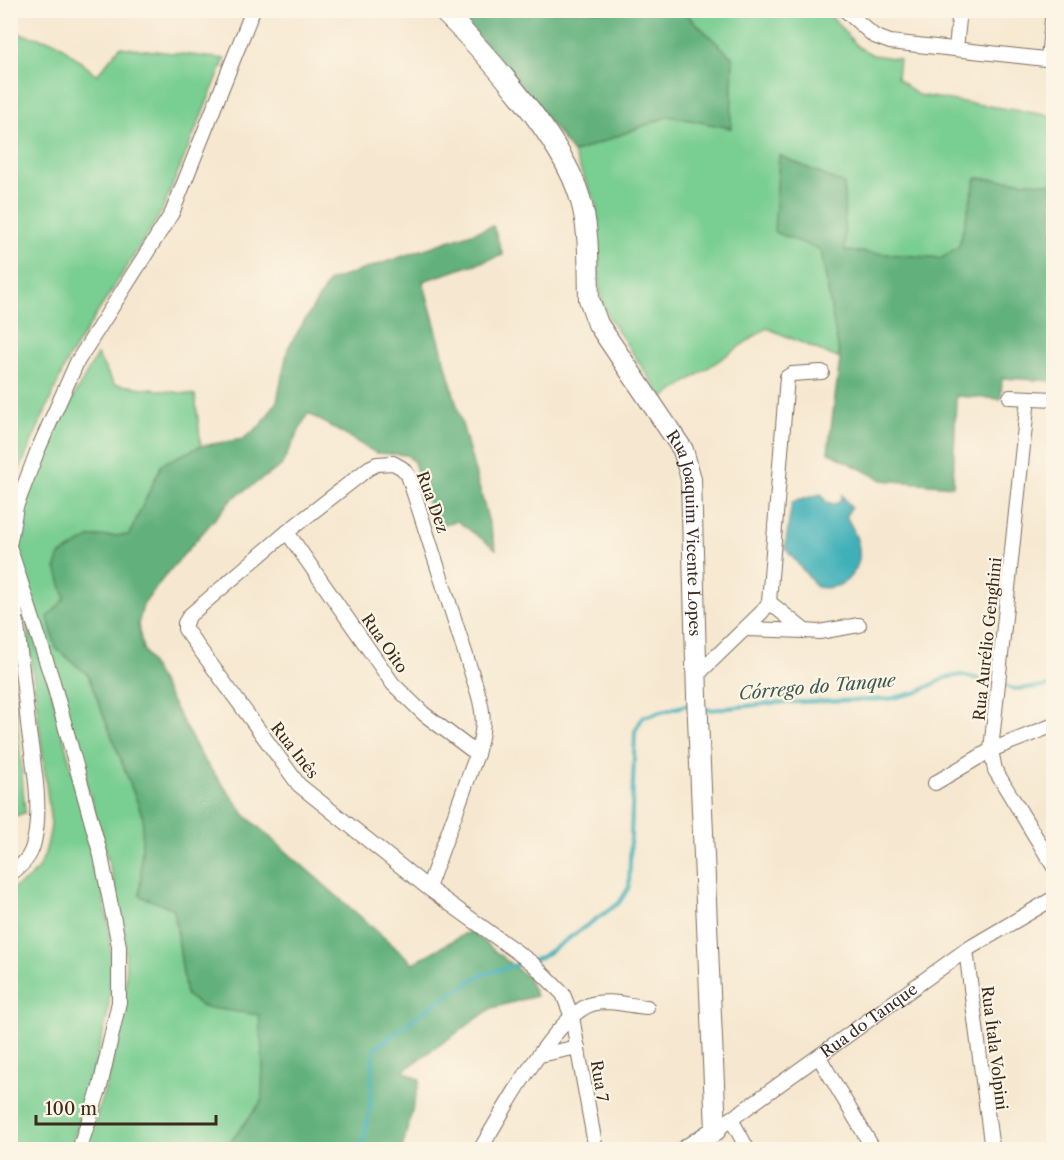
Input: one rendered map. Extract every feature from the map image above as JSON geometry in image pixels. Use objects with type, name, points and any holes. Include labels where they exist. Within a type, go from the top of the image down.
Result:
[{"type":"street","points":[[10,541],[20,496],[77,362],[172,213],[253,10]]},
{"type":"street","name":"Rua Joaquim Vicente Lopes","points":[[442,10],[486,57],[531,112],[564,161],[575,183],[583,209],[589,299],[593,312],[598,324],[683,450],[691,478],[697,696],[724,1125],[748,1149]]},
{"type":"street","points":[[845,10],[874,36],[890,42],[1050,59],[1053,10]]},
{"type":"street","points":[[862,27],[864,10]]},
{"type":"street","points":[[956,48],[960,10]]},
{"type":"street","points":[[697,675],[762,612],[769,602],[787,377],[792,374],[822,372]]},
{"type":"street","points":[[1010,397],[1053,399]]},
{"type":"street","name":"Rua Aurélio Genghini","points":[[1028,398],[991,750],[999,779],[1053,867]]},
{"type":"street","name":"Rua Dez","points":[[188,634],[185,623],[190,615],[287,532],[376,464],[393,463],[402,468],[408,476],[482,708],[484,732],[477,754]]},
{"type":"street","name":"Rua Oito","points":[[287,532],[393,684],[424,714],[477,754]]},
{"type":"street","points":[[10,549],[52,682],[101,856],[119,946],[119,1002],[100,1087],[79,1149]]},
{"type":"street","points":[[10,563],[36,784],[36,826],[30,855],[21,867],[10,874]]},
{"type":"street","points":[[769,602],[805,631]]},
{"type":"street","points":[[745,629],[819,632],[860,625]]},
{"type":"street","name":"Rua Inês","points":[[188,634],[299,785],[428,888],[545,975],[562,994],[573,1017]]},
{"type":"street","points":[[935,783],[991,750],[1053,725]]},
{"type":"street","points":[[428,888],[477,754]]},
{"type":"street","name":"Rua do Tanque","points":[[686,1149],[724,1125],[966,950],[1053,898]]},
{"type":"street","name":"Rua Ítala Volpini","points":[[966,950],[992,1149]]},
{"type":"street","points":[[480,1149],[551,1037],[583,1008],[597,1003],[647,1007]]},
{"type":"street","name":"Rua 7","points":[[573,1017],[596,1149]]},
{"type":"street","points":[[540,1055],[578,1047]]},
{"type":"street","points":[[819,1057],[874,1149]]},
{"type":"green space","points":[[456,11],[683,11],[733,58],[731,128],[669,116],[573,153],[525,90]]},
{"type":"green space","points":[[683,11],[826,11],[858,47],[873,55],[899,59],[897,78],[918,95],[1053,116],[1053,184],[976,178],[959,246],[942,258],[844,251],[844,184],[821,250],[840,359],[767,328],[663,398],[609,318],[602,303],[599,285],[596,205],[573,153],[669,116],[731,128],[732,58]]},
{"type":"green space","points":[[11,32],[56,42],[97,75],[120,47],[225,59],[161,213],[68,359],[11,489]]},
{"type":"green space","points":[[779,155],[844,184],[845,251],[942,258],[959,246],[976,178],[1053,184],[1053,381],[1002,378],[1001,399],[956,396],[953,486],[882,480],[828,452],[840,359],[821,250],[774,232]]},
{"type":"green space","points":[[493,226],[503,255],[423,281],[496,549],[457,521],[435,526],[414,462],[407,455],[376,453],[308,413],[281,466],[232,499],[164,577],[143,605],[138,625],[143,649],[203,759],[247,817],[413,963],[470,931],[528,978],[536,996],[492,1008],[403,1071],[420,1080],[402,1149],[216,1149],[232,1140],[262,1101],[263,1062],[259,1015],[203,1007],[186,995],[174,909],[140,896],[143,817],[88,675],[56,648],[48,617],[65,598],[56,567],[60,555],[91,537],[129,535],[162,464],[201,446],[243,439],[262,424],[277,401],[288,348],[329,281]]},
{"type":"green space","points":[[97,355],[114,384],[195,395],[201,446],[162,464],[129,535],[91,537],[56,567],[65,598],[56,648],[88,675],[143,817],[140,896],[174,909],[186,995],[203,1007],[259,1014],[263,1062],[262,1101],[232,1140],[216,1149],[85,1149],[109,1077],[121,1023],[126,980],[125,937],[115,886],[49,650],[18,558],[19,525],[28,493],[53,433]]},
{"type":"green space","points":[[25,609],[52,694],[100,877],[109,927],[112,974],[107,1018],[80,1122],[70,1149],[11,1150],[11,889],[30,878],[41,864],[51,825]]},
{"type":"green space","points":[[11,640],[25,813],[10,817]]},
{"type":"water","points":[[821,494],[826,502],[834,504],[840,502],[842,495],[851,508],[846,515],[857,539],[859,557],[856,568],[845,582],[838,586],[817,587],[785,548],[792,502]]},
{"type":"waterway","name":"Córrego do Tanque","points":[[702,708],[710,710],[774,703],[889,699],[918,692],[945,678],[961,675],[995,683]]},
{"type":"waterway","name":"Córrego do Tanque","points":[[1002,685],[1014,689],[1054,686]]},
{"type":"waterway","points":[[532,960],[542,957],[619,903],[629,887],[635,731],[643,717],[687,705],[692,706]]},
{"type":"waterway","points":[[361,1150],[370,1109],[374,1049],[431,1006],[481,975],[525,962]]}]
